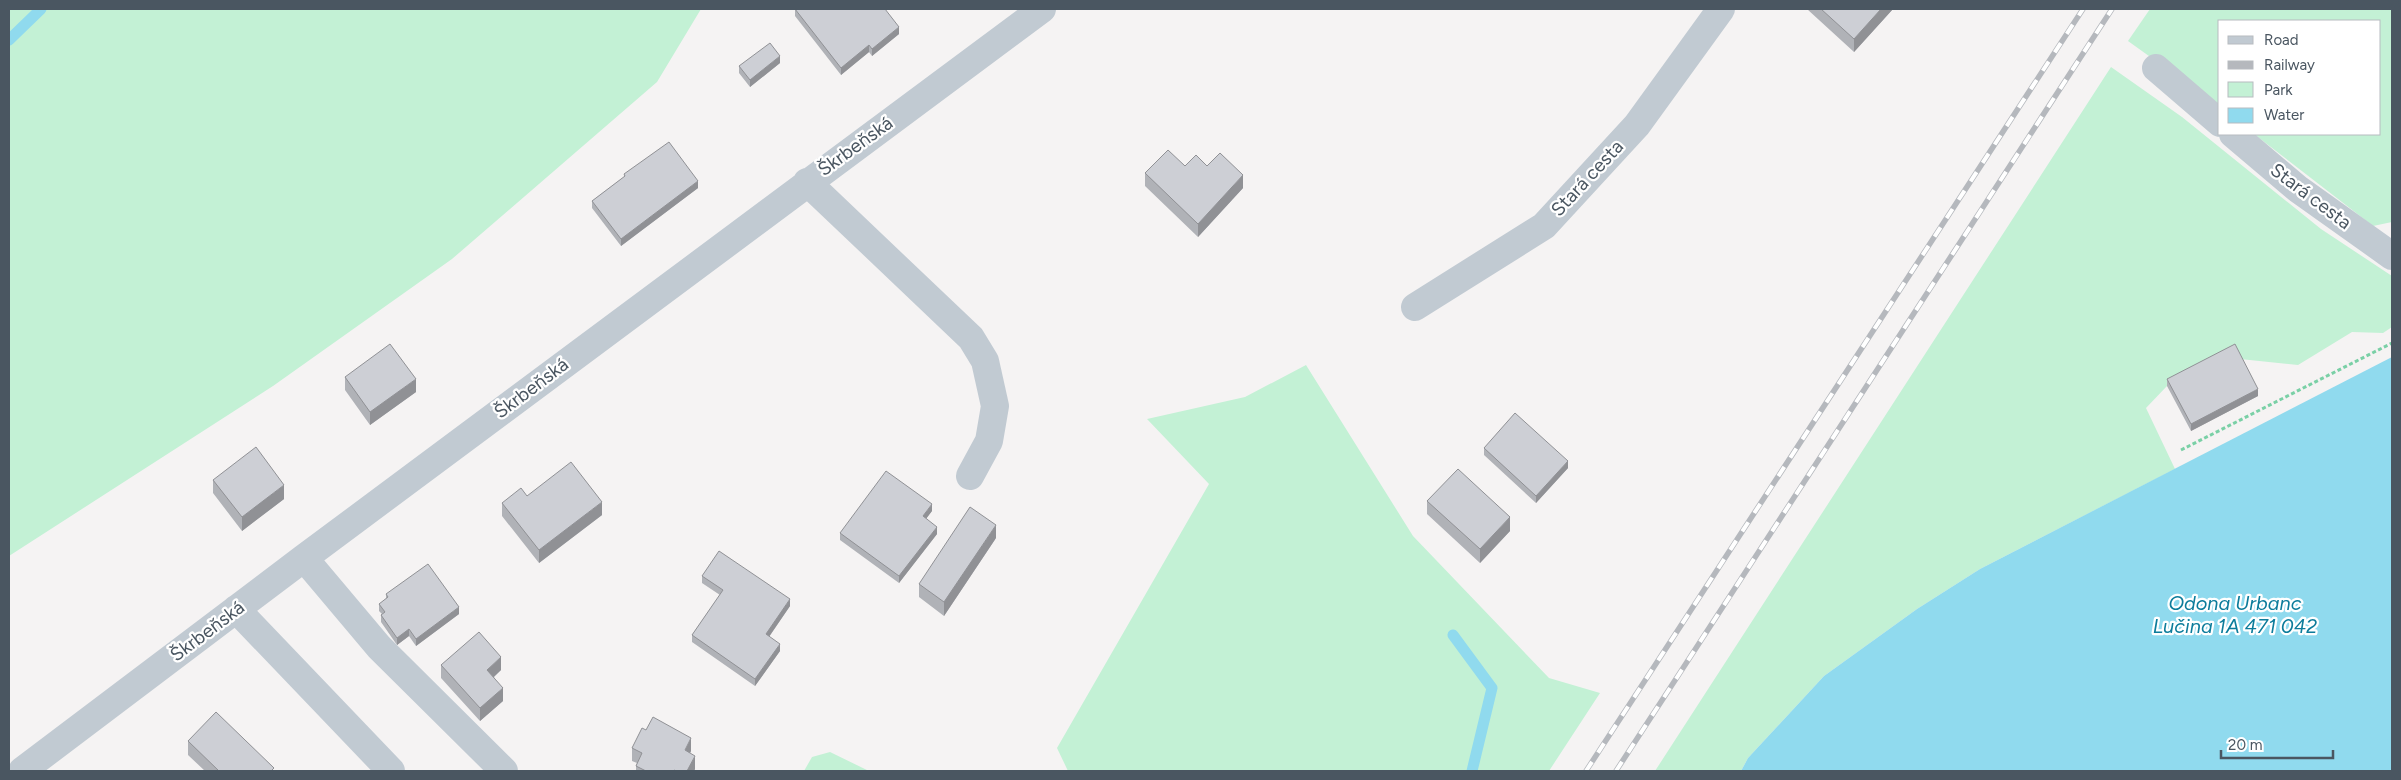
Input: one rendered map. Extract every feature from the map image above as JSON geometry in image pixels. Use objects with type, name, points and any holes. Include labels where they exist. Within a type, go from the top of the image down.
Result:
[{"type":"street","name":"Škrbeňská","points":[[22,771],[807,182],[1042,9]]},
{"type":"street","name":"Stará cesta","points":[[1415,307],[1544,226],[1637,125],[1721,9]]},
{"type":"street","points":[[2156,68],[2218,121]]},
{"type":"street","name":"Stará cesta","points":[[2234,135],[2298,189],[2392,256]]},
{"type":"street","points":[[807,182],[971,338],[985,361],[995,406],[989,442],[970,476]]},
{"type":"street","points":[[304,558],[379,647],[504,771]]},
{"type":"street","points":[[236,609],[391,771]]},
{"type":"path","points":[[2181,450],[2392,343]]},
{"type":"green space","points":[[9,9],[701,9],[657,82],[452,259],[273,386],[9,556]]},
{"type":"green space","points":[[2150,9],[2392,9],[2392,222],[2373,226],[2255,135],[2381,135],[2381,20],[2218,20],[2218,106],[2128,41]]},
{"type":"green space","points":[[2111,67],[2182,117],[2321,229],[2392,276],[2392,327],[2383,333],[2352,332],[2298,365],[2240,359],[2235,351],[2167,386],[2146,408],[2175,469],[1980,569],[1917,609],[1824,676],[1748,758],[1741,771],[1655,771]]},
{"type":"green space","points":[[1306,365],[1413,536],[1549,678],[1600,693],[1549,771],[1068,771],[1057,748],[1209,484],[1147,419],[1245,397]]},
{"type":"green space","points":[[830,752],[869,771],[804,771],[812,757]]},
{"type":"water","name":"Odona Urbanc Lučina 1A 471 042","points":[[2392,357],[2392,771],[1741,771],[1748,758],[1824,676],[1917,609],[1980,569]]},
{"type":"building","points":[[795,9],[885,9],[899,27],[872,49],[869,45],[841,68]]},
{"type":"building","points":[[1821,9],[1881,9],[1854,39]]},
{"type":"building","points":[[770,43],[780,56],[750,80],[739,66]]},
{"type":"building","points":[[669,142],[698,181],[621,239],[592,201],[625,176],[624,174]]},
{"type":"building","points":[[1168,150],[1185,166],[1196,155],[1207,166],[1220,153],[1243,175],[1198,224],[1145,173]]},
{"type":"building","points":[[390,344],[416,379],[370,412],[345,377]]},
{"type":"building","points":[[2235,344],[2258,389],[2191,424],[2167,379]]},
{"type":"building","points":[[1515,413],[1568,461],[1536,496],[1484,448]]},
{"type":"building","points":[[256,447],[284,485],[242,517],[213,480]]},
{"type":"building","points":[[571,462],[602,502],[539,550],[502,503],[521,488],[527,496]]},
{"type":"building","points":[[1458,469],[1510,517],[1480,549],[1427,501]]},
{"type":"building","points":[[886,471],[932,504],[923,516],[937,527],[899,576],[840,533]]},
{"type":"building","points":[[970,507],[996,525],[944,602],[919,584]]},
{"type":"building","points":[[719,551],[790,599],[766,634],[780,644],[755,679],[692,635],[723,590],[702,576]]},
{"type":"building","points":[[428,564],[459,607],[416,639],[409,629],[397,638],[381,615],[385,612],[379,604],[388,597],[386,594]]},
{"type":"building","points":[[479,632],[501,657],[487,670],[503,688],[480,708],[441,665]]},
{"type":"building","points":[[216,712],[274,768],[271,771],[219,771],[188,741]]},
{"type":"building","points":[[653,717],[691,738],[685,750],[695,756],[687,771],[646,771],[636,766],[642,753],[632,748],[642,728],[646,730]]},
{"type":"waterway","points":[[9,40],[41,9]]},
{"type":"waterway","points":[[1453,635],[1492,688],[1472,771]]},
{"type":"railway","points":[[1586,771],[2083,9]]},
{"type":"railway","points":[[1616,771],[2112,9]]}]
